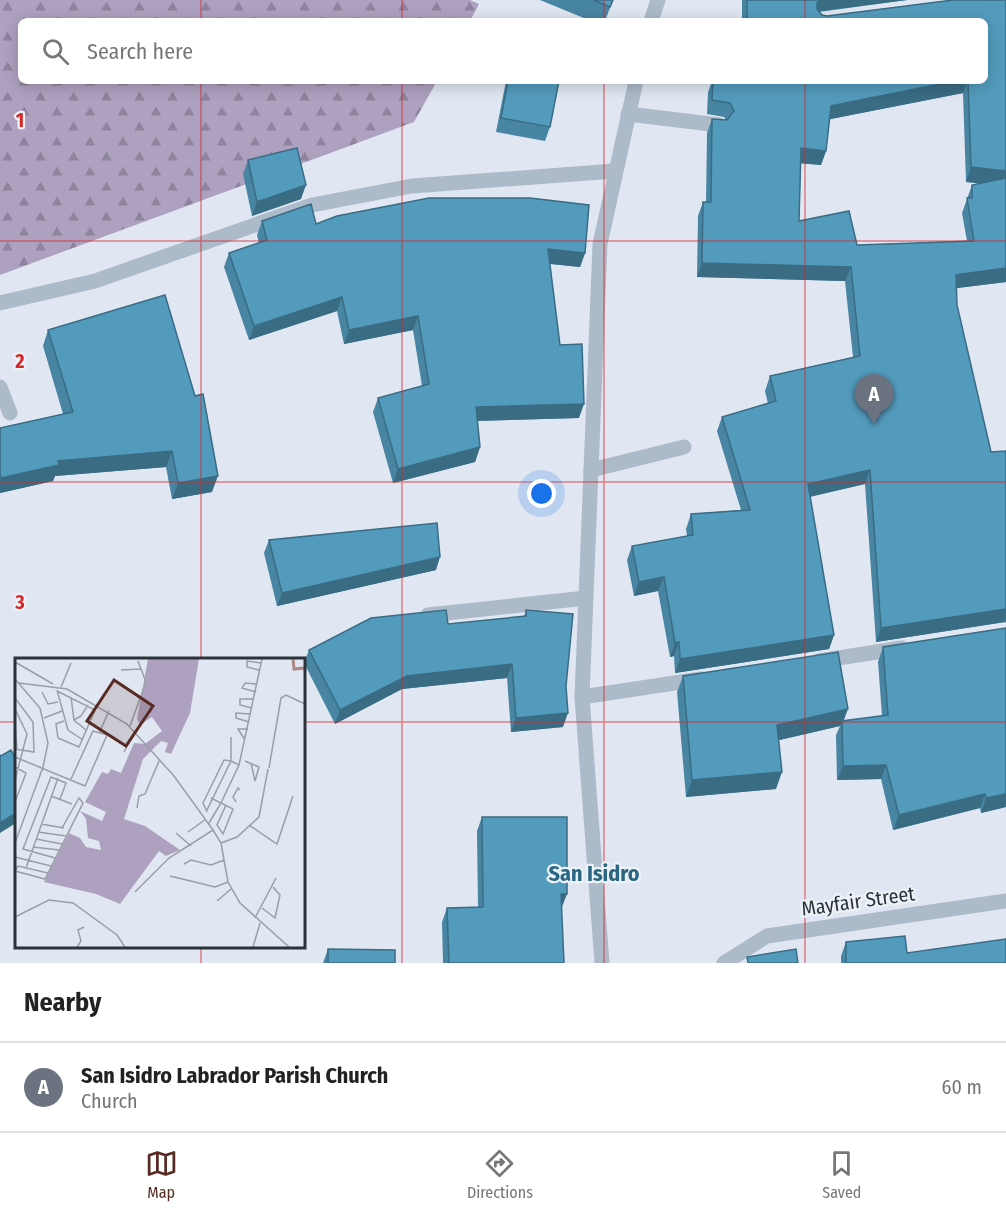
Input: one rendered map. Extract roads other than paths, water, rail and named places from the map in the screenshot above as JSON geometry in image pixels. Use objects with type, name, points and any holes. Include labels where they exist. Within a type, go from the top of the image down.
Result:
[{"type":"street","points":[[652,18],[658,0]]},
{"type":"street","points":[[602,963],[582,697],[600,244],[635,84]]},
{"type":"street","points":[[628,114],[719,125]]},
{"type":"street","points":[[0,303],[95,281],[312,205],[412,186],[615,171]]},
{"type":"street","points":[[0,387],[10,413]]},
{"type":"street","points":[[591,470],[684,447]]},
{"type":"street","points":[[414,617],[586,598]]},
{"type":"street","points":[[806,663],[912,646]]},
{"type":"street","points":[[582,697],[712,677]]},
{"type":"street","name":"Mayfair Street","points":[[724,963],[767,936],[1006,901]]},
{"type":"place","name":"San Isidro Labrador Parish Church","points":[[874,424]]},
{"type":"district","name":"San Isidro","points":[[594,873]]}]
